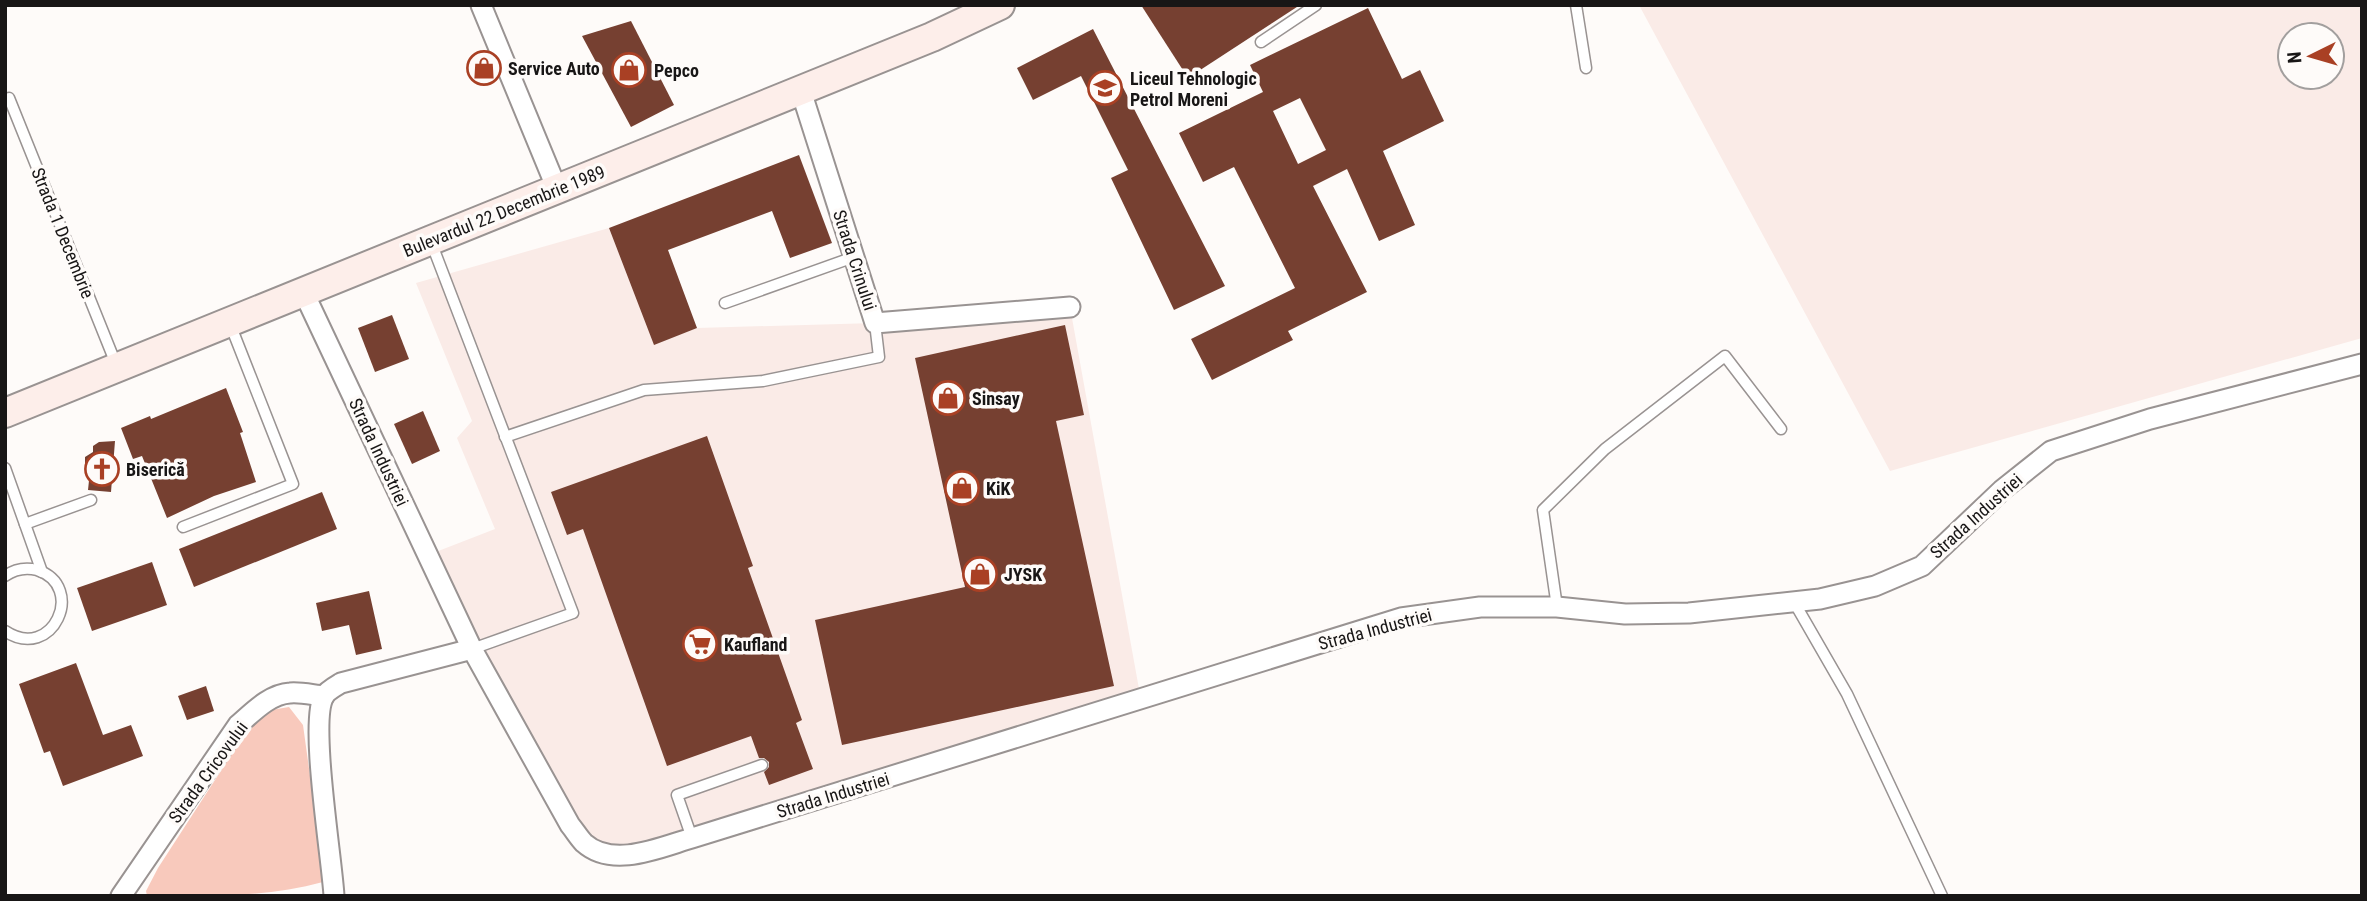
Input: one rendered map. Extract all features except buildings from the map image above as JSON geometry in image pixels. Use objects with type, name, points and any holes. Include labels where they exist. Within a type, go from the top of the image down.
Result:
[{"type":"main road","name":"Bulevardul 22 Decembrie 1989","points":[[5,413],[932,37],[1000,5]]},
{"type":"street","points":[[481,5],[557,189]]},
{"type":"street","name":"Strada Crinului","points":[[800,91],[875,323],[1070,307]]},
{"type":"street","name":"Strada Industriei","points":[[304,293],[472,649],[570,825],[586,844],[603,853],[621,855],[647,852],[1401,618],[1480,607],[1557,607],[1625,614],[1689,613],[1820,599],[1875,586],[1922,566],[2002,490],[2050,451],[2150,419],[2362,364]]},
{"type":"street","points":[[334,896],[319,747],[318,718],[324,696],[341,683],[472,649]]},
{"type":"street","name":"Strada Cricovului","points":[[121,896],[238,725],[260,705],[289,692],[324,696]]},
{"type":"lane","points":[[1261,42],[1316,5]]},
{"type":"lane","points":[[1576,5],[1586,68]]},
{"type":"lane","name":"Strada 1 Decembrie","points":[[7,99],[118,368]]},
{"type":"lane","points":[[430,241],[573,613],[472,649]]},
{"type":"lane","points":[[725,303],[854,257]]},
{"type":"lane","points":[[183,527],[293,484],[230,323]]},
{"type":"lane","points":[[505,437],[644,390],[763,381],[879,358],[875,323]]},
{"type":"lane","points":[[1557,607],[1543,510],[1605,449],[1725,356],[1781,429]]},
{"type":"lane","points":[[6,471],[42,572]]},
{"type":"lane","points":[[26,524],[91,500]]},
{"type":"lane","points":[[5,576],[20,569],[42,572],[52,579],[59,589],[62,601],[61,613],[47,633],[36,638],[23,639],[5,631]]},
{"type":"lane","points":[[1794,602],[1847,694],[1942,896]]},
{"type":"lane","points":[[692,838],[677,795],[762,765]]},
{"type":"shaded area","points":[[1639,5],[2362,5],[2362,338],[1890,471]]},
{"type":"shaded area","points":[[609,228],[654,344],[697,328],[875,323],[1070,307],[1141,700],[647,852],[586,844],[428,555],[495,529],[457,438],[472,421],[416,283]]},
{"type":"shaded area","points":[[289,707],[303,725],[323,882],[257,893],[147,896],[146,891],[158,868],[248,729],[271,710]]},
{"type":"place","name":"Service Auto","points":[[484,68]]},
{"type":"place","name":"Pepco","points":[[629,70]]},
{"type":"place","name":"Liceul Tehnologic Petrol Moreni","points":[[1105,88]]},
{"type":"place","name":"Sinsay","points":[[948,398]]},
{"type":"place","name":"Biserică","points":[[102,469]]},
{"type":"place","name":"KiK","points":[[962,488]]},
{"type":"place","name":"JYSK","points":[[980,574]]},
{"type":"place","name":"Kaufland","points":[[700,644]]}]
